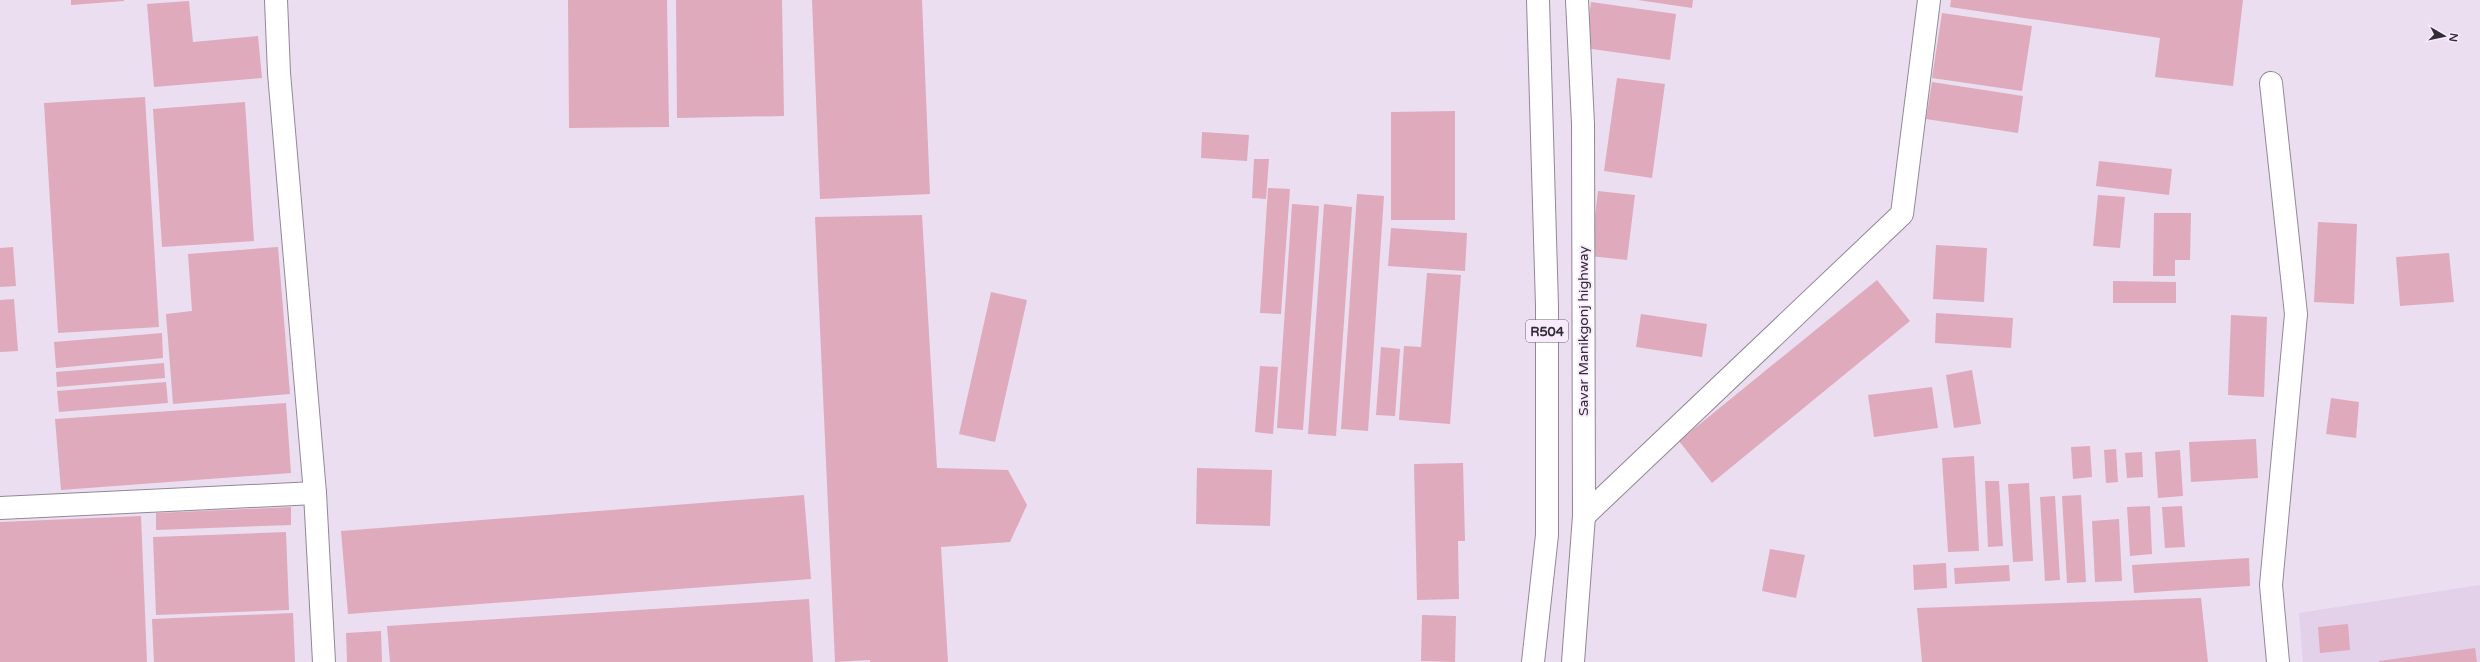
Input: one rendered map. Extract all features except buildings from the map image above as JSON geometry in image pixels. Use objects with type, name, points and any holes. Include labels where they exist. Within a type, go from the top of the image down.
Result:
[{"type":"street","points":[[276,0],[280,81],[315,493],[324,662]]},
{"type":"street","name":"R504","points":[[1533,662],[1547,527],[1547,306],[1538,0]]},
{"type":"street","name":"Savar Manikgonj highway","points":[[1573,662],[1584,516],[1582,124],[1577,0]]},
{"type":"street","points":[[1584,516],[1902,214],[1928,0]]},
{"type":"street","points":[[2270,83],[2296,314],[2271,585],[2278,662]]},
{"type":"street","points":[[0,508],[315,493]]},
{"type":"shaded area","points":[[2480,585],[2480,662],[2303,662],[2299,613]]}]
